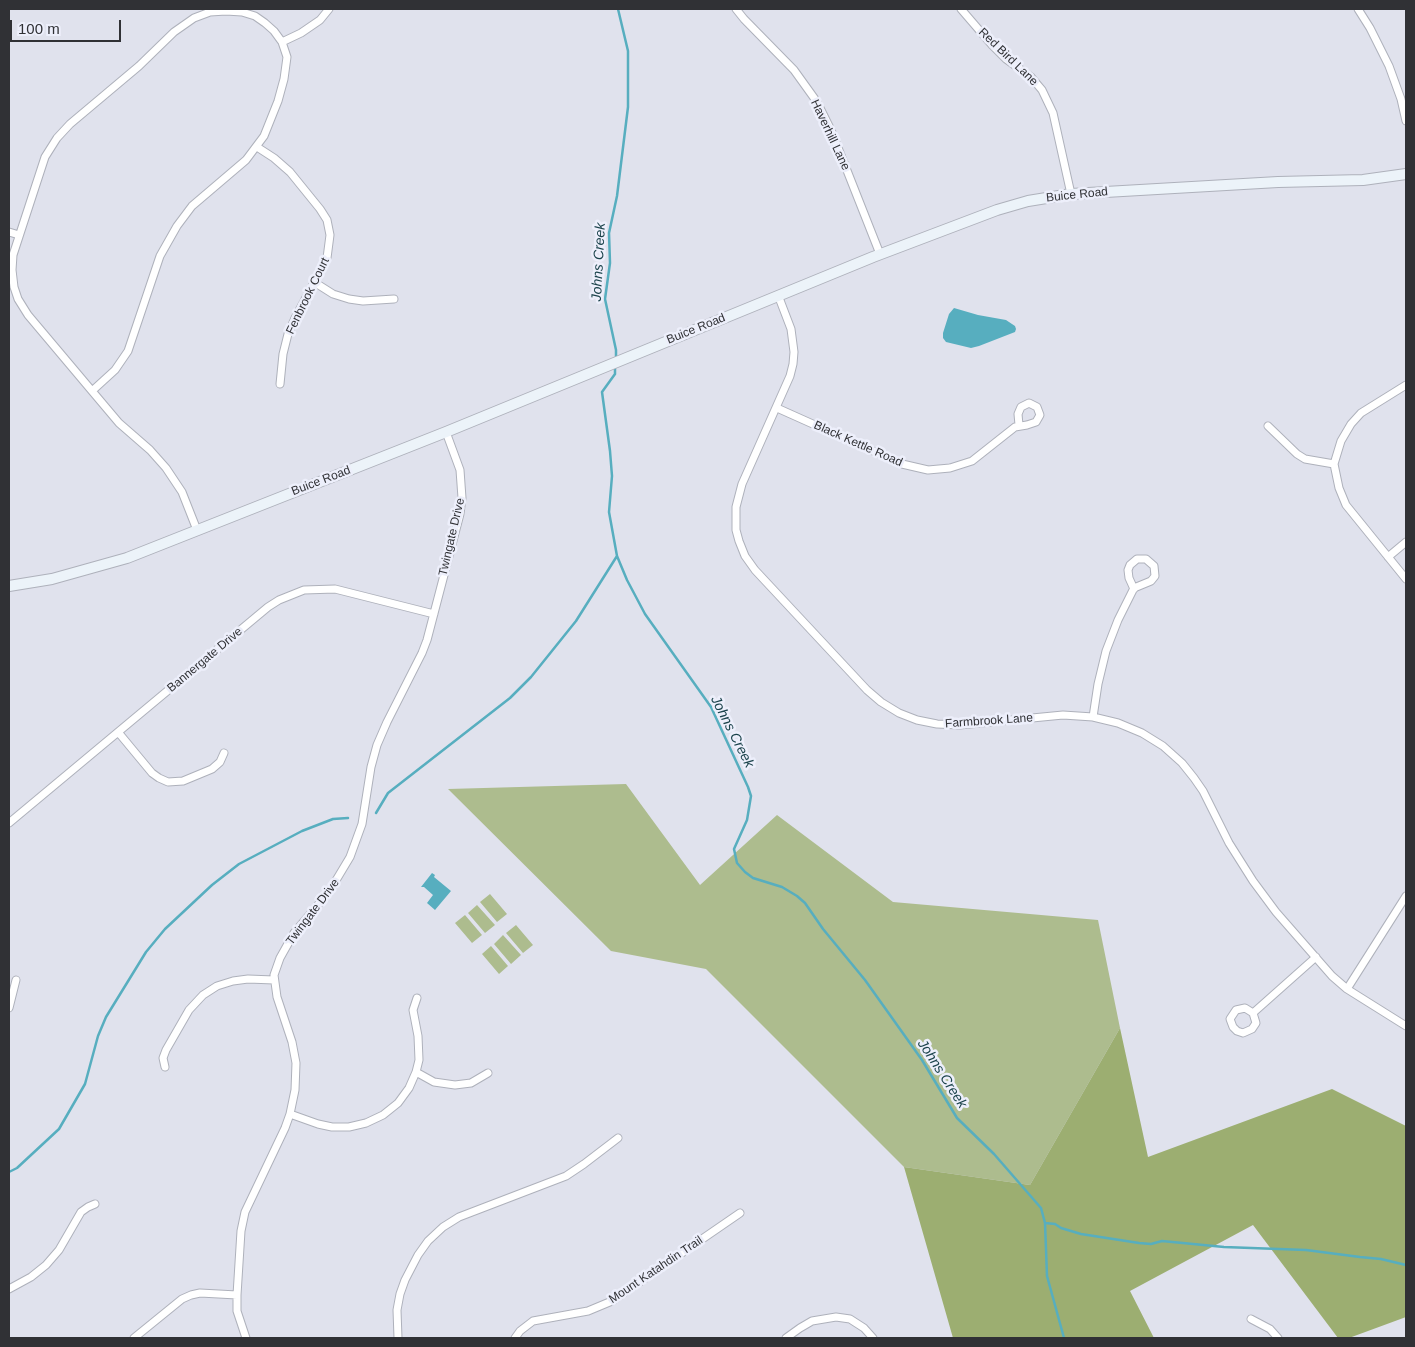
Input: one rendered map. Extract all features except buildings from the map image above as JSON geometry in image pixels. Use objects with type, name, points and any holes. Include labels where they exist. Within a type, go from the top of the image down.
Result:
[{"type":"street","points":[[282,42],[302,33],[320,20],[329,9]]},
{"type":"street","name":"Haverhill Lane","points":[[736,9],[794,70],[817,102],[831,130],[880,254]]},
{"type":"street","name":"Red Bird Lane","points":[[961,9],[1006,59],[1031,77],[1042,90],[1053,113],[1071,194]]},
{"type":"street","points":[[1358,9],[1389,66],[1401,99],[1406,121]]},
{"type":"street","points":[[92,391],[115,370],[128,351],[160,256],[177,226],[192,206],[246,160],[257,147],[271,121],[284,79],[286,57],[282,42],[274,31],[254,16],[242,12],[226,11],[210,12],[194,18],[184,24],[139,66],[70,124],[57,138],[45,157],[13,255],[14,287],[18,299],[28,315],[92,391],[119,422],[150,450],[166,468],[182,492],[197,530]]},
{"type":"street","name":"Fenbrook Court","points":[[257,147],[290,172],[327,220],[330,235],[329,250],[288,334],[283,354],[280,384]]},
{"type":"street","name":"Buice Road","points":[[9,586],[52,579],[127,558],[446,432],[880,254],[997,210],[1028,201],[1071,194],[1278,182],[1363,180],[1406,174]]},
{"type":"street","points":[[9,232],[19,235]]},
{"type":"street","points":[[314,282],[333,294],[349,299],[363,301],[394,299]]},
{"type":"street","name":"Farmbrook Lane","points":[[778,295],[791,329],[794,352],[790,376],[738,494],[735,518],[739,541],[755,570],[867,690],[881,702],[899,713],[917,720],[937,724],[960,725],[1063,716],[1093,717],[1118,723],[1142,733],[1163,746],[1182,763],[1203,791],[1229,844],[1276,912],[1316,958],[1346,988],[1406,1026]]},
{"type":"street","points":[[1406,385],[1362,413],[1351,424],[1341,441],[1334,464],[1339,488],[1346,505],[1406,579]]},
{"type":"street","name":"Black Kettle Road","points":[[777,408],[902,464],[928,470],[950,468],[972,461],[1019,425]]},
{"type":"street","points":[[1268,426],[1291,448],[1306,459],[1334,464]]},
{"type":"street","name":"Twingate Drive","points":[[246,1338],[237,1311],[241,1231],[244,1212],[290,1114],[296,1090],[296,1062],[292,1042],[277,997],[274,980],[280,958],[288,942],[328,892],[350,857],[362,824],[371,767],[378,745],[387,722],[422,653],[460,514],[462,498],[460,470],[446,432]]},
{"type":"street","points":[[1388,557],[1406,542]]},
{"type":"street","points":[[1093,717],[1106,650],[1118,620],[1134,589],[1152,581],[1154,576],[1154,566],[1146,559],[1137,559],[1130,565],[1128,570],[1129,578],[1134,589]]},
{"type":"street","name":"Bannergate Drive","points":[[9,823],[268,607],[292,593],[314,588],[335,589],[434,614]]},
{"type":"street","points":[[118,732],[152,773],[168,782],[184,781],[212,769],[220,762],[224,753]]},
{"type":"street","points":[[1346,988],[1406,896]]},
{"type":"street","points":[[1252,1013],[1316,958]]},
{"type":"street","points":[[165,1067],[164,1058],[166,1050],[189,1010],[203,995],[217,986],[233,981],[248,979],[274,980]]},
{"type":"street","points":[[9,1007],[16,980]]},
{"type":"street","points":[[290,1114],[318,1124],[332,1127],[349,1127],[366,1124],[383,1115],[398,1103],[409,1088],[416,1072],[419,1048],[414,1010],[417,998]]},
{"type":"street","points":[[416,1072],[434,1082],[455,1085],[470,1083],[488,1073]]},
{"type":"street","points":[[398,1338],[397,1310],[405,1280],[418,1255],[443,1227],[459,1217],[566,1176],[618,1138]]},
{"type":"street","points":[[9,1289],[31,1277],[46,1265],[59,1250],[81,1212],[95,1204]]},
{"type":"street","name":"Mount Katahdin Trail","points":[[515,1338],[520,1331],[533,1321],[588,1311],[612,1301],[630,1291],[740,1213]]},
{"type":"street","points":[[134,1338],[182,1299],[191,1295],[200,1293],[237,1294]]},
{"type":"street","points":[[786,1338],[812,1321],[836,1317],[850,1319],[864,1328],[873,1338]]},
{"type":"street","points":[[1251,1319],[1270,1329],[1278,1338]]},
{"type":"green space","points":[[626,784],[700,885],[777,815],[893,902],[1098,920],[1120,1028],[1030,1185],[904,1167],[706,969],[611,951],[448,789]]},
{"type":"green space","points":[[490,894],[507,914],[497,922],[480,902]]},
{"type":"green space","points":[[477,905],[495,925],[485,933],[468,913]]},
{"type":"green space","points":[[465,915],[482,935],[472,943],[455,923]]},
{"type":"green space","points":[[516,925],[533,945],[523,953],[506,933]]},
{"type":"green space","points":[[503,935],[521,955],[511,964],[494,944]]},
{"type":"green space","points":[[491,946],[508,966],[499,974],[482,954]]},
{"type":"green space","points":[[1120,1028],[1148,1157],[1332,1089],[1406,1126],[1406,1317],[1349,1338],[1338,1338],[1253,1225],[1130,1291],[1154,1338],[953,1338],[904,1167],[1030,1185]]},
{"type":"water","points":[[954,308],[1006,320],[1015,326],[1015,332],[971,348],[946,342],[943,338],[943,333],[949,314]]},
{"type":"water","points":[[432,873],[435,875],[434,877],[451,891],[435,910],[427,903],[433,895],[424,887],[421,887]]},
{"type":"waterway","name":"Johns Creek","points":[[616,358],[605,299],[610,263],[609,233],[617,196],[628,107],[628,51],[618,9]]},
{"type":"waterway","name":"Johns Creek","points":[[615,366],[615,374],[602,392],[612,476],[609,512],[617,556],[645,614],[711,707],[748,787],[751,796],[747,820],[734,849],[737,863],[753,878],[782,887],[805,903],[823,929],[865,980],[922,1060],[957,1118],[994,1154],[1041,1208],[1045,1223],[1047,1276],[1064,1338]]},
{"type":"waterway","points":[[376,813],[388,793],[510,698],[531,677],[576,621],[617,556]]},
{"type":"waterway","points":[[9,1172],[17,1168],[59,1129],[85,1084],[98,1036],[106,1017],[146,952],[165,929],[212,885],[239,864],[302,831],[333,819],[348,818]]},
{"type":"waterway","points":[[1045,1223],[1055,1224],[1061,1228],[1081,1234],[1139,1243],[1151,1244],[1162,1241],[1224,1247],[1306,1250],[1381,1259],[1406,1265]]}]
